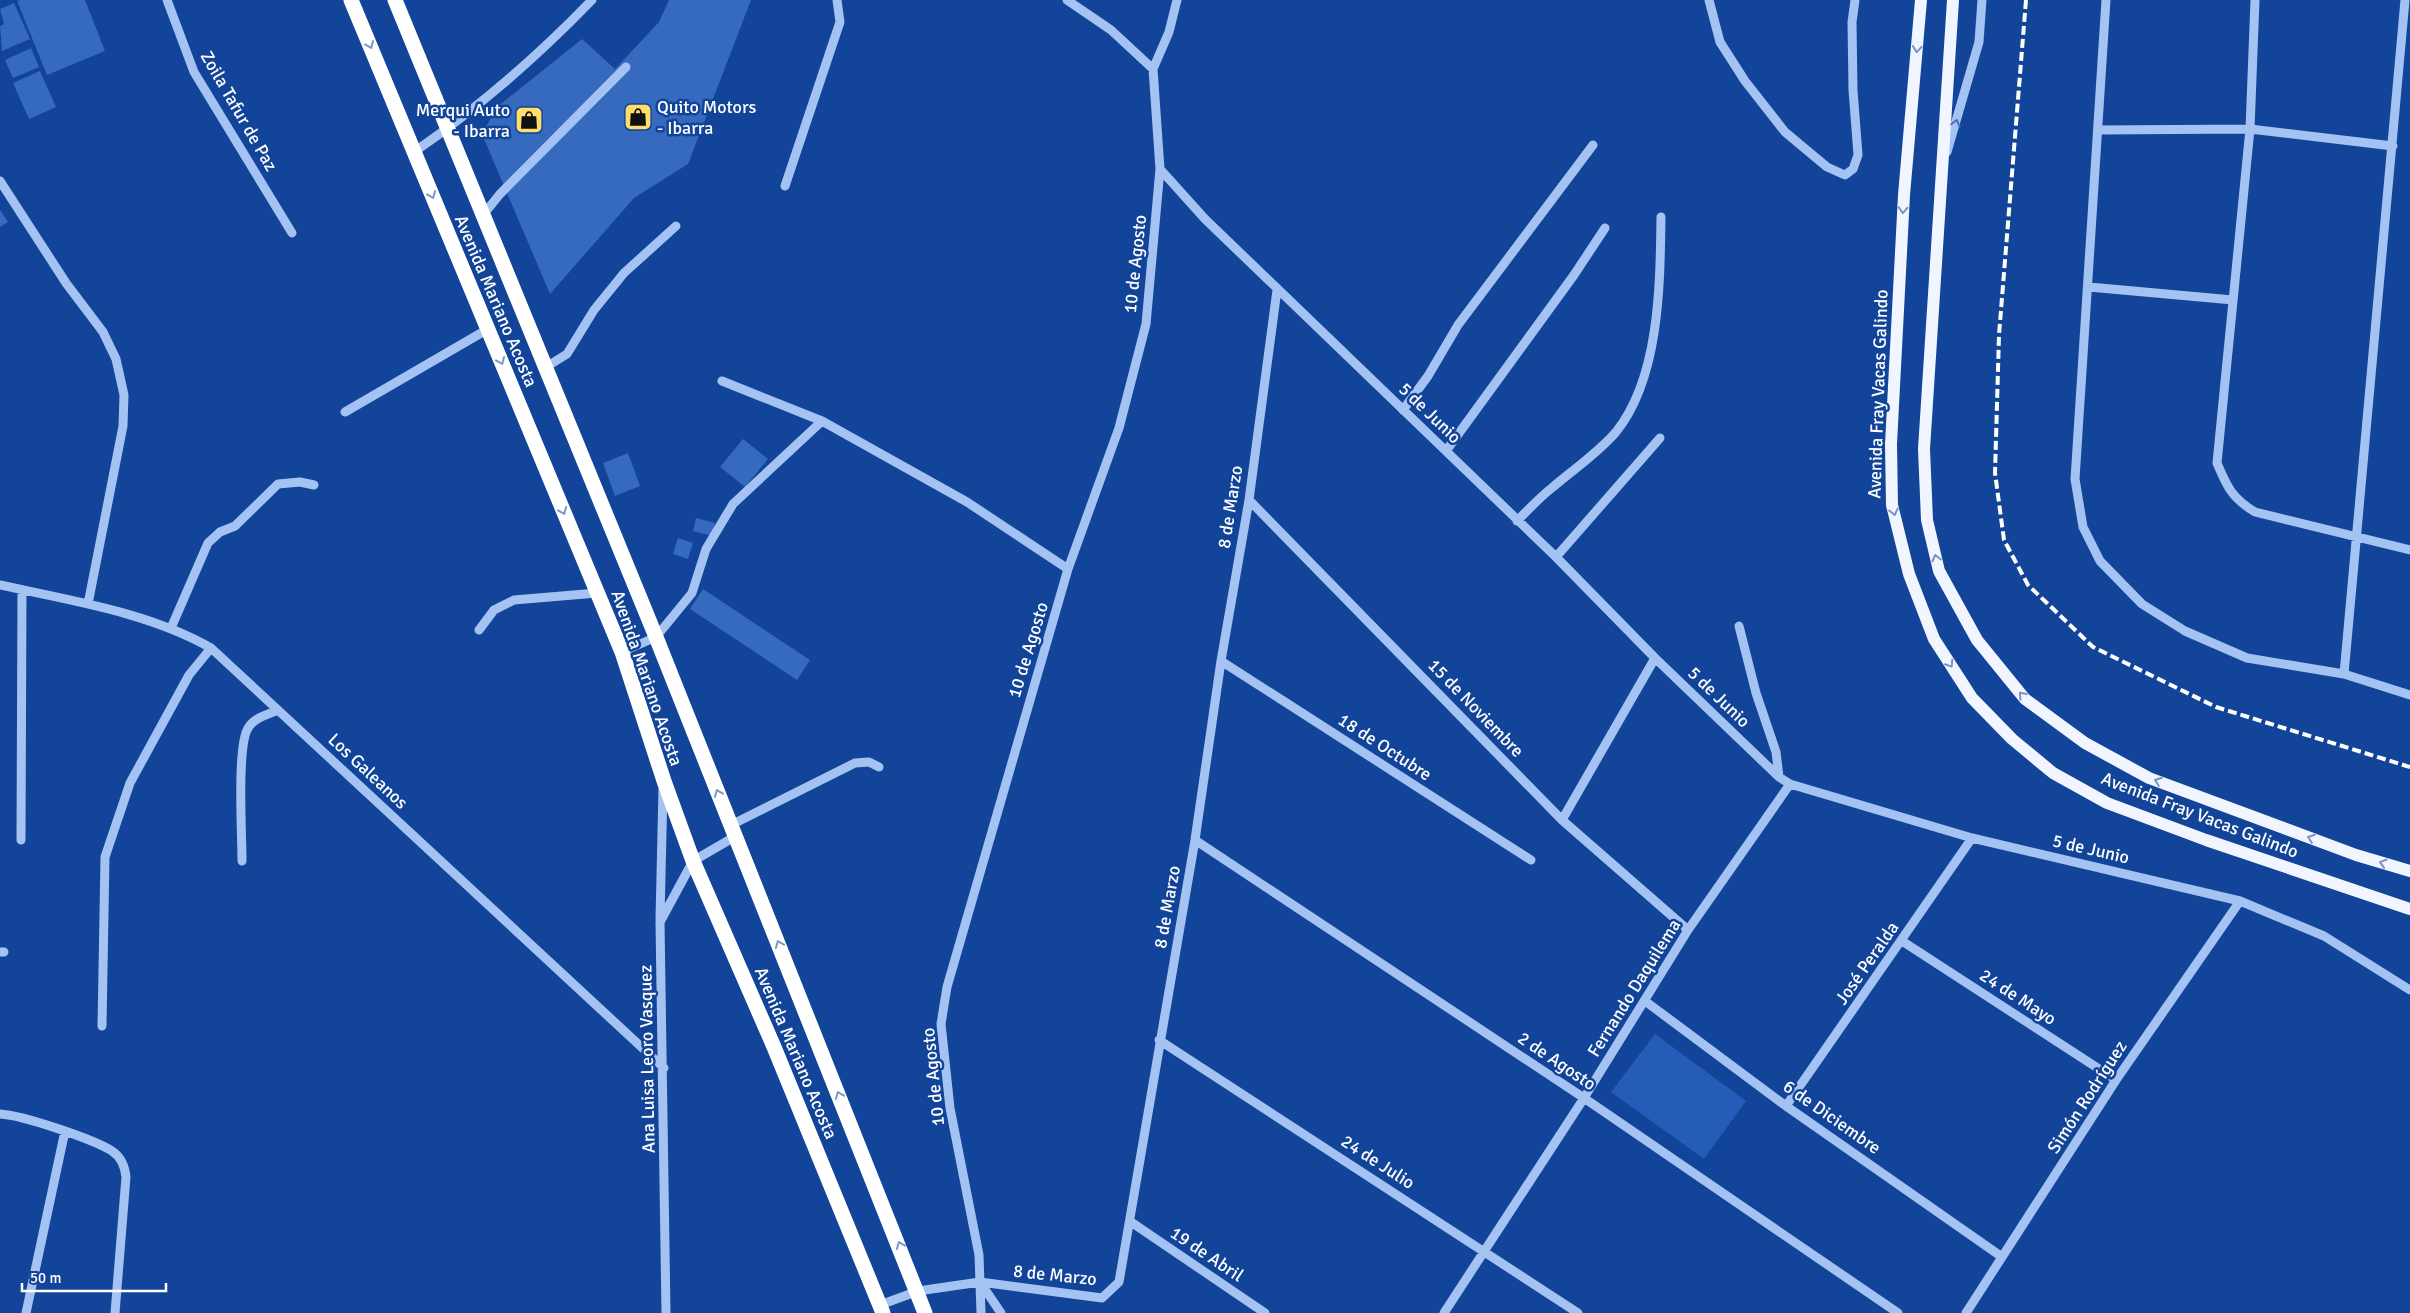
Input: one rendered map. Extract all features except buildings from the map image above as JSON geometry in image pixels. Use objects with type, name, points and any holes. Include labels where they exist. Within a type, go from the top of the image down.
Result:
[{"type":"highway","name":"Avenida Mariano Acosta","points":[[351,0],[622,652],[664,782],[693,861],[774,1047],[882,1309]]},
{"type":"highway","name":"Avenida Mariano Acosta","points":[[395,0],[656,637],[926,1313]]},
{"type":"main road","name":"Avenida Fray Vacas Galindo","points":[[1921,0],[1904,195],[1891,470],[1892,505],[1909,574],[1934,639],[1972,698],[2012,739],[2053,773],[2107,803],[2206,840],[2410,909]]},
{"type":"main road","name":"Avenida Fray Vacas Galindo","points":[[1952,0],[1924,449],[1927,520],[1939,571],[1977,640],[2025,699],[2085,743],[2149,778],[2356,855],[2410,871]]},
{"type":"street","name":"Zoila Tafur de Paz","points":[[167,0],[194,72],[292,233]]},
{"type":"street","points":[[414,152],[448,128],[561,32],[592,0]]},
{"type":"street","points":[[785,186],[840,22],[837,0]]},
{"type":"street","points":[[1067,0],[1111,30],[1153,69]]},
{"type":"street","points":[[1172,0],[1173,17]]},
{"type":"street","name":"10 de Agosto","points":[[981,1313],[979,1255],[972,1208],[950,1108],[941,1024],[947,987],[1068,569],[1120,428],[1146,324],[1160,169],[1153,69],[1169,32],[1177,0]]},
{"type":"street","points":[[1709,0],[1720,42],[1751,88],[1785,132],[1827,167],[1845,175],[1853,169],[1858,155],[1853,80],[1852,22],[1855,0]]},
{"type":"street","points":[[1942,169],[1979,42],[1982,0]]},
{"type":"street","points":[[2106,0],[2089,287],[2075,479],[2083,527],[2100,560],[2142,604],[2185,632],[2247,658],[2344,674],[2410,695]]},
{"type":"street","points":[[2255,0],[2250,129],[2217,463],[2229,490],[2239,502],[2255,512],[2410,550]]},
{"type":"street","points":[[2344,674],[2405,0]]},
{"type":"street","points":[[483,215],[500,194],[626,68]]},
{"type":"street","points":[[2098,130],[2250,129],[2392,146]]},
{"type":"street","points":[[1402,410],[1428,376],[1458,325],[1593,145]]},
{"type":"street","name":"5 de Junio","points":[[1160,169],[1180,194],[1277,290],[1517,521],[1556,556],[1655,658],[1779,777],[1790,784],[1972,838],[2240,901],[2324,936],[2410,990]]},
{"type":"street","points":[[0,181],[66,283],[103,332],[116,359],[124,395],[123,426],[88,604]]},
{"type":"street","points":[[1517,521],[1551,488],[1616,432],[1633,402],[1648,363],[1659,289],[1661,217]]},
{"type":"street","points":[[546,367],[568,354],[594,310],[624,273],[676,226]]},
{"type":"street","points":[[1446,451],[1574,275],[1605,228]]},
{"type":"street","points":[[2089,287],[2232,300]]},
{"type":"street","name":"8 de Marzo","points":[[882,1309],[918,1291],[980,1282],[1102,1298],[1120,1282],[1159,1040],[1195,840],[1221,661],[1249,500],[1277,290]]},
{"type":"street","points":[[345,412],[488,329]]},
{"type":"street","points":[[722,381],[822,421],[967,502],[1068,569]]},
{"type":"street","points":[[622,652],[656,637],[692,593],[706,549],[734,504],[822,421]]},
{"type":"street","points":[[1556,556],[1660,438]]},
{"type":"street","points":[[170,628],[208,543],[220,532],[235,526],[278,484],[300,482],[314,485]]},
{"type":"street","name":"15 de Noviembre","points":[[1249,500],[1562,820],[1688,930]]},
{"type":"street","name":"Los Galeanos","points":[[0,585],[88,604],[170,628],[212,648],[664,1068]]},
{"type":"street","points":[[20,840],[22,590]]},
{"type":"street","points":[[479,630],[494,610],[514,600],[598,593]]},
{"type":"street","points":[[1739,626],[1756,693],[1776,752],[1779,777]]},
{"type":"street","points":[[102,1026],[105,858],[130,783],[189,675],[212,648]]},
{"type":"street","points":[[1562,820],[1655,658]]},
{"type":"street","name":"18 de Octubre","points":[[1221,661],[1531,860]]},
{"type":"street","points":[[242,861],[242,749],[247,730],[256,719],[278,710]]},
{"type":"street","points":[[693,861],[733,831],[855,763],[869,762],[879,767]]},
{"type":"street","points":[[660,922],[664,782]]},
{"type":"street","name":"Fernando Daquilema","points":[[1444,1313],[1584,1098],[1688,930],[1790,784]]},
{"type":"street","name":"José Peralda","points":[[1786,1106],[1972,838]]},
{"type":"street","name":"2 de Agosto","points":[[1195,840],[1584,1098],[1898,1313]]},
{"type":"street","name":"Ana Luisa Leoro Vasquez","points":[[666,1313],[664,1068],[660,922],[693,861]]},
{"type":"street","name":"Simón Rodríguez","points":[[1966,1313],[2116,1080],[2240,901]]},
{"type":"street","name":"24 de Mayo","points":[[1902,941],[2116,1080]]},
{"type":"street","name":"6 de Diciembre","points":[[1645,1001],[1786,1106],[2002,1256]]},
{"type":"street","name":"24 de Julio","points":[[1159,1040],[1578,1313]]},
{"type":"street","points":[[0,1114],[64,1131],[112,1151],[125,1167],[126,1177],[115,1313]]},
{"type":"street","points":[[26,1313],[64,1131]]},
{"type":"street","name":"19 de Abril","points":[[1131,1222],[1265,1313]]},
{"type":"street","points":[[980,1282],[1001,1313]]},
{"type":"shaded area","points":[[1655,1034],[1746,1101],[1704,1159],[1611,1092]]},
{"type":"railway","points":[[2026,0],[1999,335],[1995,473],[2004,540],[2028,585],[2093,647],[2216,707],[2410,767]]},
{"type":"place","name":"Quito Motors - Ibarra","points":[[638,117]]},
{"type":"place","name":"Merqui Auto - Ibarra","points":[[529,120]]}]
